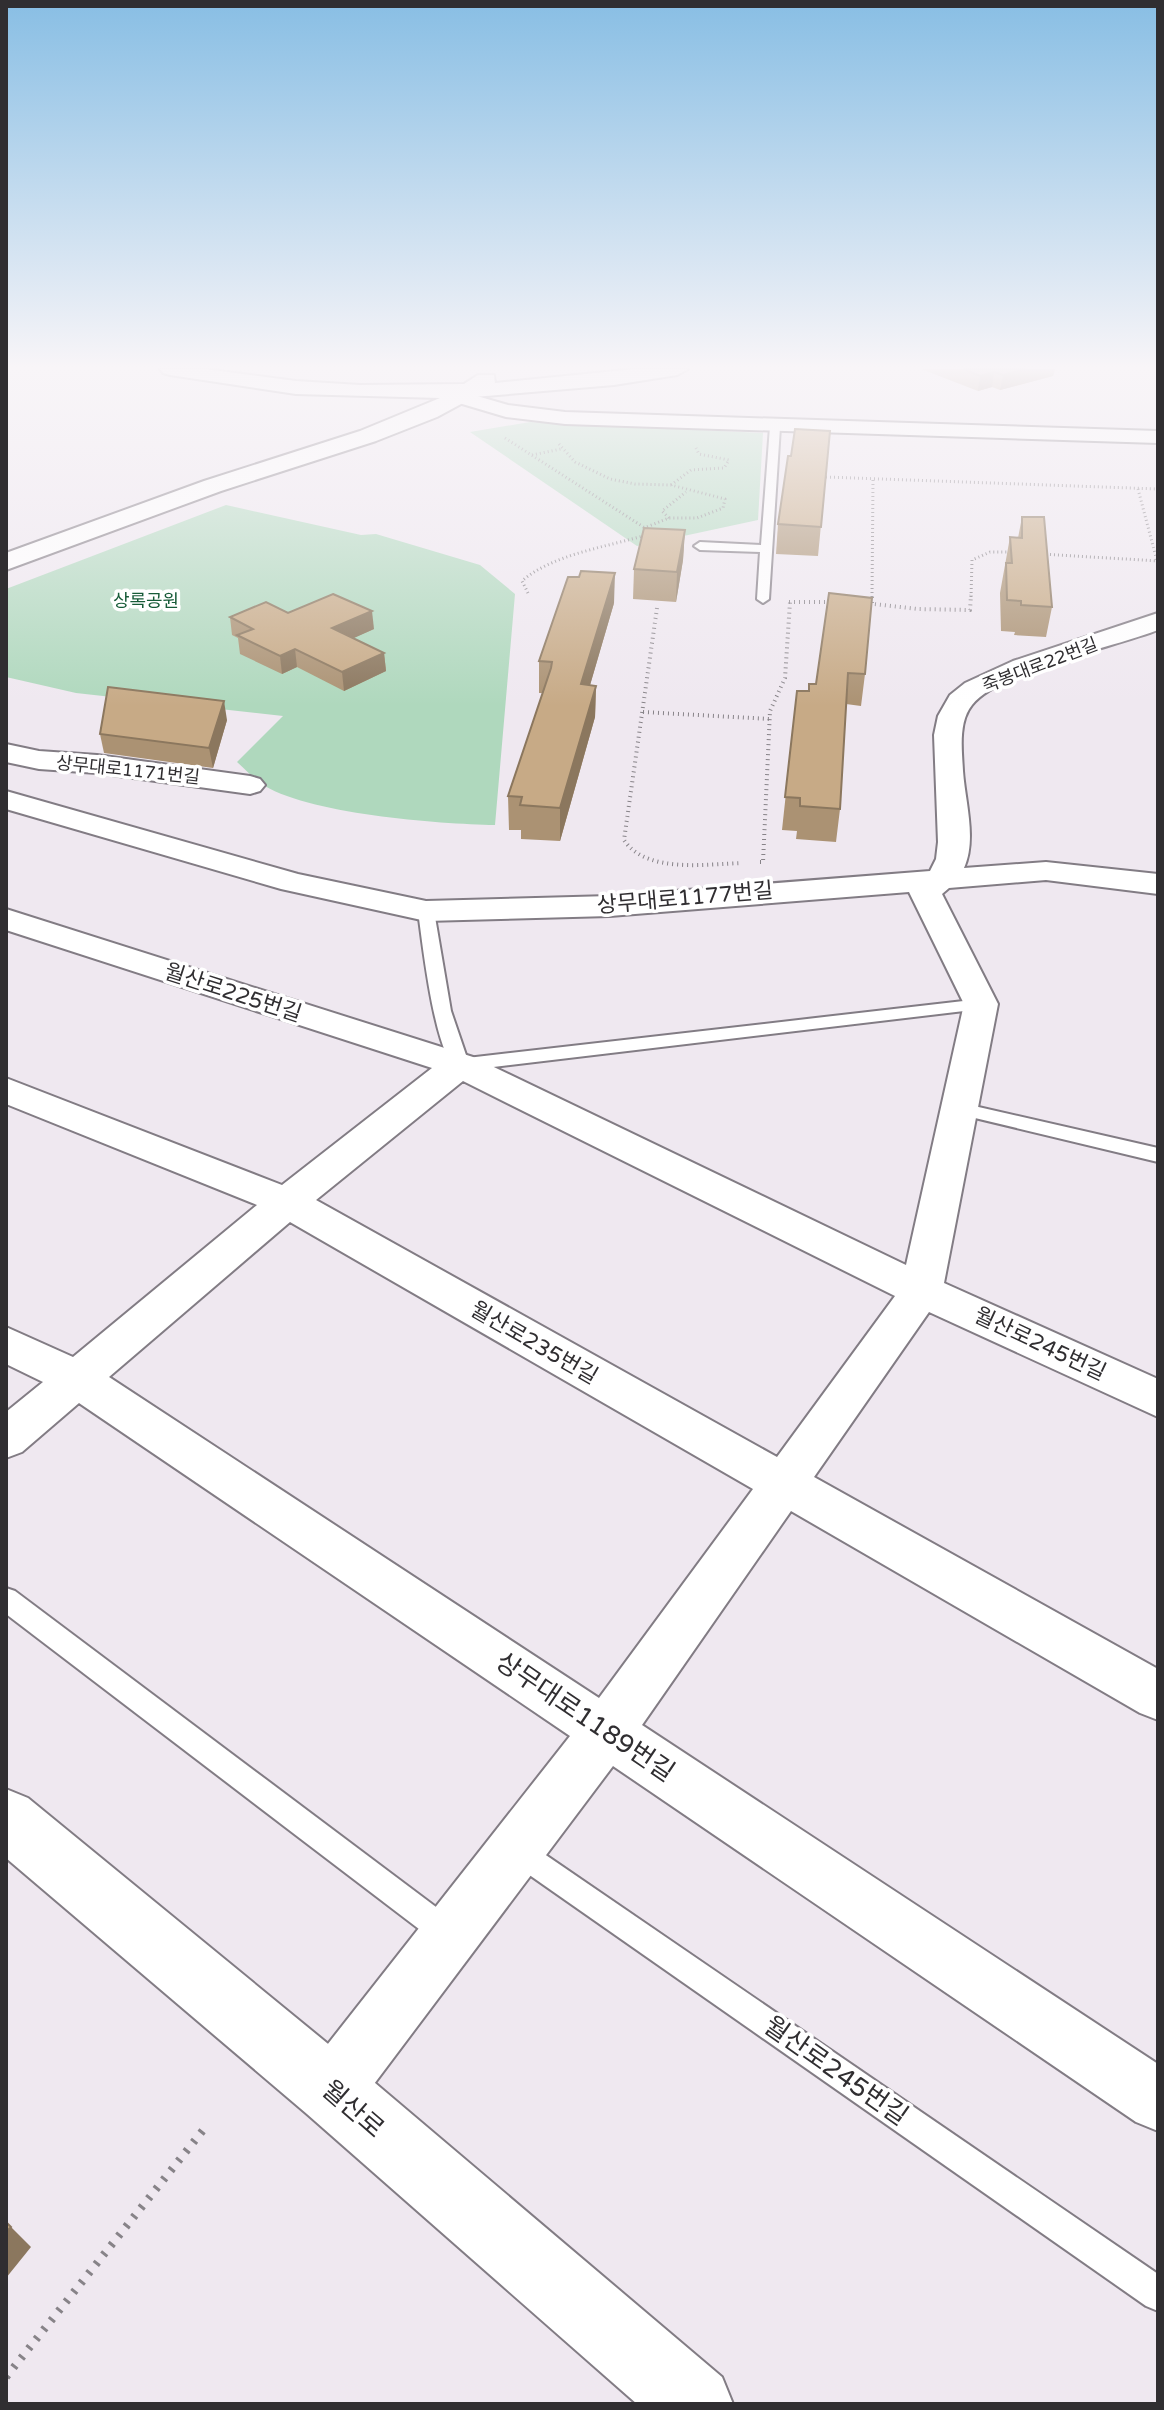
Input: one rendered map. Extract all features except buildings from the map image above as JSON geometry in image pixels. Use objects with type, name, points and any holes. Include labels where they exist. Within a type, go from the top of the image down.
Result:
[{"type":"street","points":[[6,542],[172,481]]},
{"type":"street","points":[[6,562],[226,481]]},
{"type":"street","name":"죽봉대로22번길","points":[[942,878],[952,860],[948,771],[951,723],[959,702],[974,689],[1020,669],[1135,632],[1158,621]]},
{"type":"street","name":"상무대로1171번길","points":[[6,753],[39,760],[97,764],[250,785]]},
{"type":"street","name":"상무대로1177번길","points":[[6,800],[292,882],[426,911],[610,906],[1046,871],[1158,884]]},
{"type":"street","points":[[331,2090],[606,1732],[922,1290],[981,1004],[925,891],[942,878]]},
{"type":"street","name":"월산로225번길","points":[[6,919],[460,1065]]},
{"type":"street","points":[[6,1439],[287,1202],[460,1065],[922,1290]]},
{"type":"street","points":[[6,1090],[287,1202]]},
{"type":"street","name":"월산로235번길","points":[[287,1202],[782,1483]]},
{"type":"street","name":"월산로245번길","points":[[922,1290],[1158,1399]]},
{"type":"street","name":"상무대로1189번길","points":[[6,1344],[75,1378],[1158,2100]]},
{"type":"street","points":[[782,1483],[1158,1696]]},
{"type":"street","name":"월산로","points":[[6,1819],[331,2090],[695,2404]]},
{"type":"lane","points":[[763,599],[771,481]]},
{"type":"lane","points":[[700,546],[766,549]]},
{"type":"lane","points":[[426,911],[442,1011],[460,1065],[981,1004]]},
{"type":"lane","points":[[961,1109],[1158,1155]]},
{"type":"lane","points":[[6,1599],[449,1934]]},
{"type":"lane","name":"월산로245번길","points":[[515,1848],[1158,2294]]},
{"type":"path","points":[[528,593],[522,581],[530,574],[590,551],[635,541],[651,532],[572,481]]},
{"type":"path","points":[[623,481],[670,485],[686,492],[711,492],[725,499],[723,508],[711,514],[669,518],[644,528]]},
{"type":"path","points":[[670,485],[675,481]]},
{"type":"path","points":[[872,603],[873,481]]},
{"type":"path","points":[[938,481],[1158,489]]},
{"type":"path","points":[[1033,553],[1158,561],[1138,489]]},
{"type":"path","points":[[669,518],[662,511],[664,507],[686,492]]},
{"type":"path","points":[[859,603],[970,610],[972,560],[990,552],[1018,552]]},
{"type":"path","points":[[763,599],[831,602]]},
{"type":"path","points":[[657,608],[624,840],[626,847],[643,857],[687,863],[763,862],[770,719],[785,678],[790,602]]},
{"type":"path","points":[[643,712],[770,719]]},
{"type":"path","points":[[6,2377],[208,2124]]},
{"type":"green space","points":[[542,481],[760,481],[758,520],[637,546]]},
{"type":"green space","name":"상록공원","points":[[226,505],[361,535],[376,534],[480,565],[515,594],[495,825],[373,815],[339,810],[281,794],[260,783],[237,762],[283,716],[76,693],[6,677],[6,589]]}]
